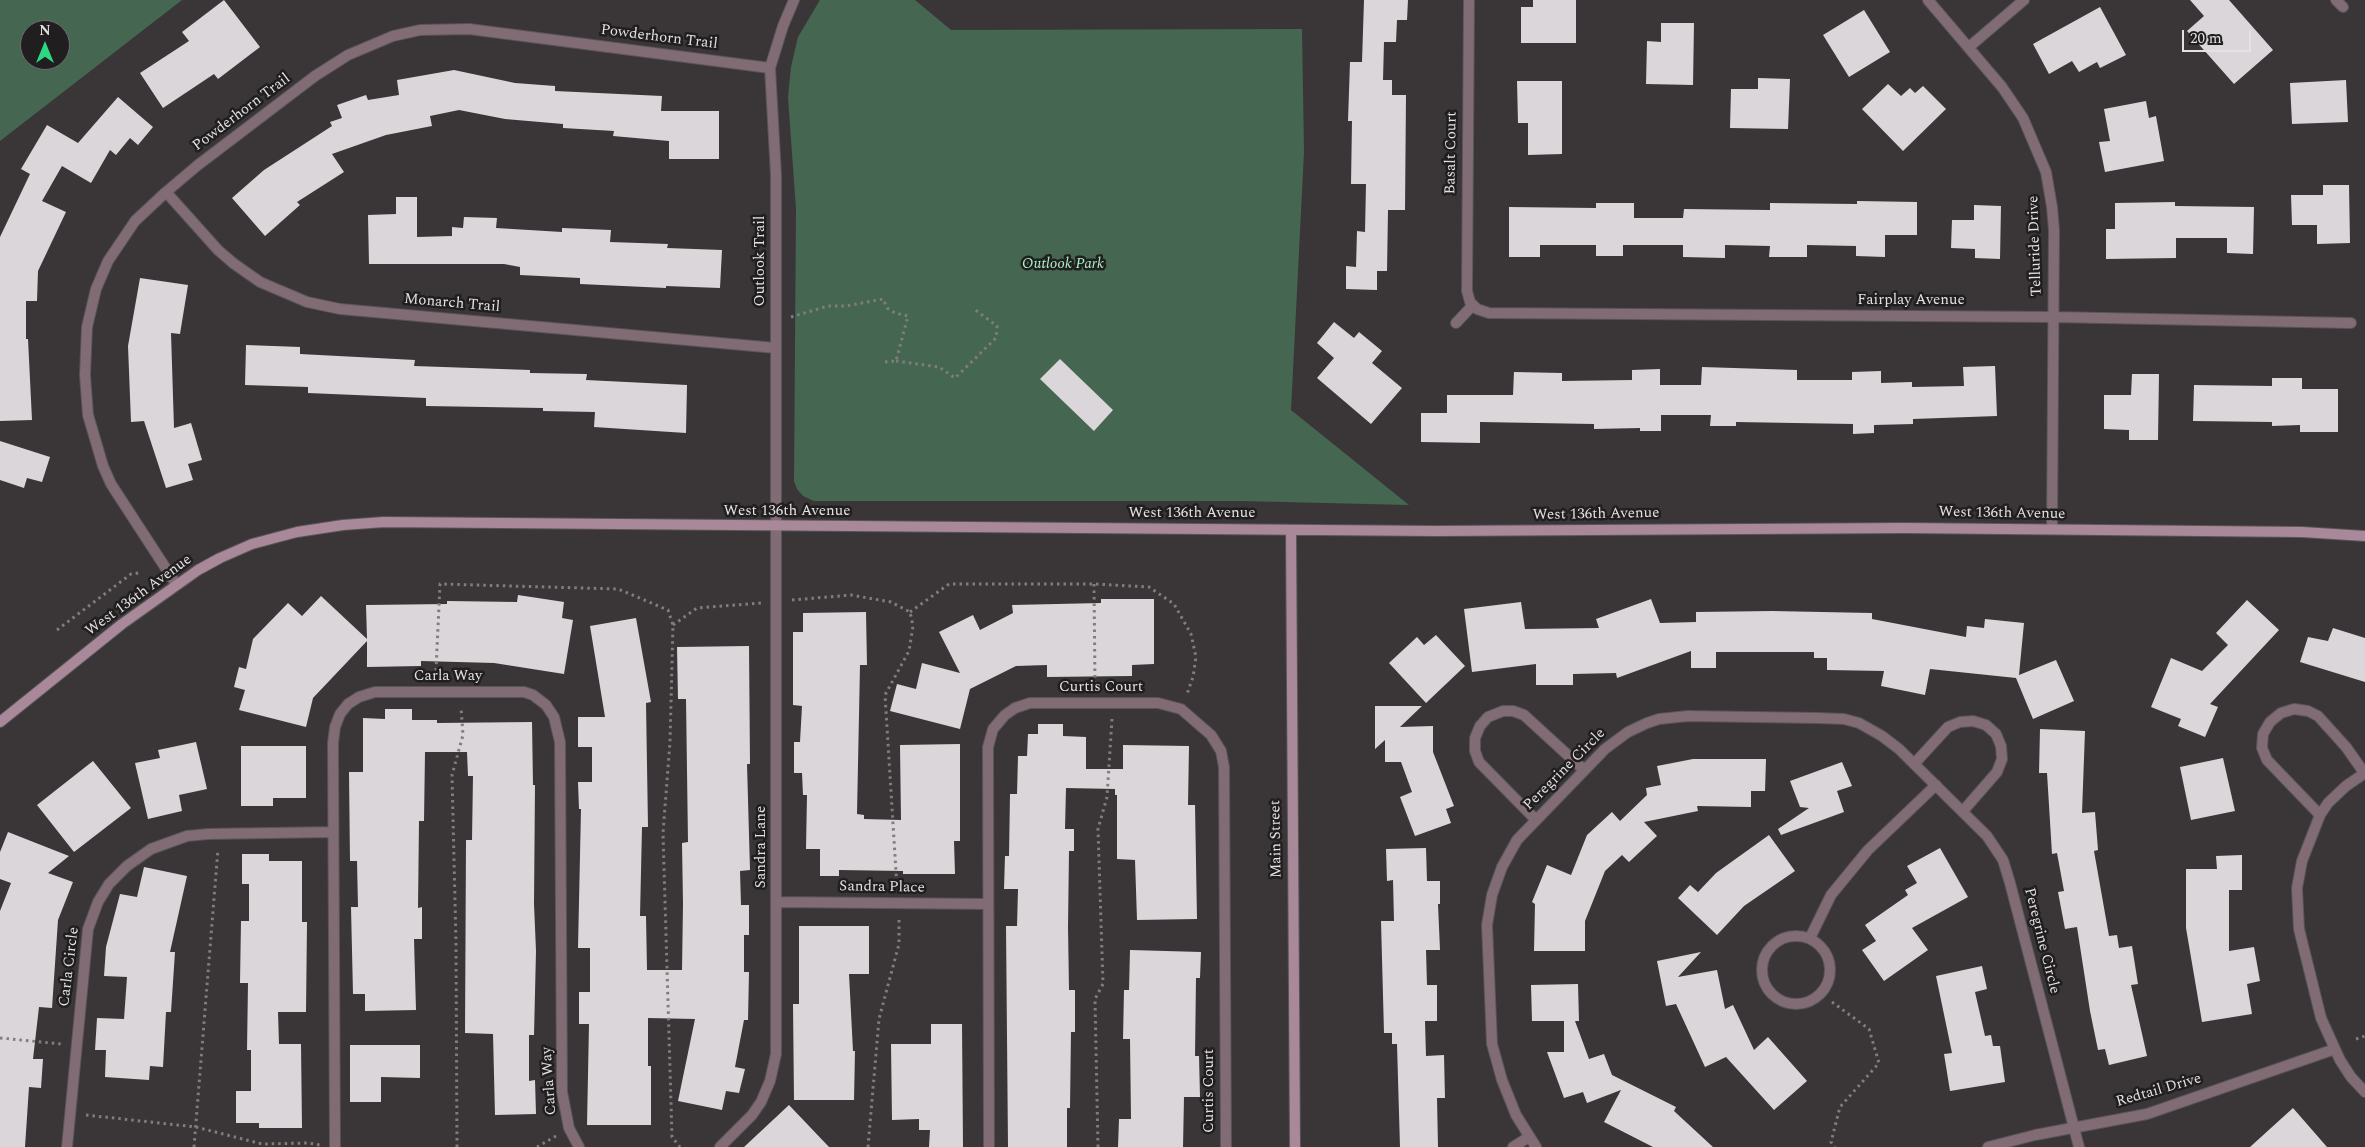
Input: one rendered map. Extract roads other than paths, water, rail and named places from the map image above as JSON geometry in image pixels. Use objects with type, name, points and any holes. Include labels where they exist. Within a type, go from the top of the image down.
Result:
[{"type":"main road","name":"West 136th Avenue","points":[[0,722],[176,584],[220,558],[252,544],[297,532],[343,524],[384,522],[1436,532],[1895,528],[2302,532],[2365,536]]},
{"type":"main road","name":"Main Street","points":[[1291,530],[1295,1147]]},
{"type":"street","name":"Outlook Trail","points":[[776,527],[776,175],[770,68],[783,26],[794,0]]},
{"type":"street","name":"Basalt Court","points":[[1469,0],[1466,291],[1473,305]]},
{"type":"street","name":"Telluride Drive","points":[[1928,0],[2002,87],[2023,118],[2046,172],[2052,206],[2052,529]]},
{"type":"street","points":[[1969,47],[2024,0]]},
{"type":"street","name":"Powderhorn Trail","points":[[176,584],[111,484],[103,466],[88,415],[85,375],[87,327],[96,289],[108,261],[135,221],[166,192],[198,165],[315,76],[348,55],[393,36],[420,30],[469,28],[770,68]]},
{"type":"street","name":"Monarch Trail","points":[[166,192],[218,250],[234,263],[260,282],[307,302],[340,309],[776,348]]},
{"type":"street","name":"Fairplay Avenue","points":[[1473,305],[1489,313],[2053,317],[2351,323]]},
{"type":"street","points":[[1456,323],[1473,305]]},
{"type":"street","name":"Sandra Lane","points":[[720,1147],[752,1115],[761,1102],[770,1081],[776,1054],[776,527]]},
{"type":"street","name":"Carla Way","points":[[335,1147],[333,832],[335,728],[340,714],[348,704],[359,697],[375,692],[524,692],[533,695],[546,705],[554,717],[560,742],[562,1092],[570,1128],[579,1147]]},
{"type":"street","name":"Curtis Court","points":[[989,1147],[988,747],[994,729],[1005,715],[1015,708],[1030,703],[1158,702],[1181,709],[1211,735],[1220,751],[1224,767],[1226,1147]]},
{"type":"street","points":[[2320,815],[2267,760],[2262,748],[2264,734],[2270,722],[2281,713],[2294,709],[2308,711],[2318,716],[2365,773],[2346,786],[2320,815],[2302,861],[2297,888],[2299,929],[2321,1018],[2335,1049],[2351,1077],[2365,1092]]},
{"type":"street","points":[[1536,820],[1479,762],[1475,751],[1475,738],[1480,726],[1488,717],[1502,711],[1513,711],[1524,715],[1584,770]]},
{"type":"street","name":"Peregrine Circle","points":[[1536,1147],[1516,1115],[1502,1080],[1492,1044],[1488,926],[1492,895],[1502,867],[1517,840],[1605,749],[1628,732],[1659,719],[1688,716],[1844,720],[1870,728],[1914,764],[1987,836],[2003,860],[2079,1147]]},
{"type":"street","points":[[1914,764],[1948,728],[1960,722],[1973,721],[1986,725],[1996,734],[2001,746],[2002,759],[1997,772],[1963,811]]},
{"type":"street","points":[[1810,938],[1831,895],[1868,850],[1936,785]]},
{"type":"street","name":"Carla Circle","points":[[67,1147],[88,929],[98,902],[109,884],[127,866],[151,849],[186,836],[333,832]]},
{"type":"street","name":"Sandra Place","points":[[777,902],[988,904]]},
{"type":"street","points":[[1798,935],[1810,938],[1821,946],[1828,956],[1831,969],[1828,982],[1822,993],[1811,1001],[1799,1004],[1786,1002],[1775,997],[1767,988],[1763,976],[1762,964],[1766,953],[1774,944],[1785,937],[1798,935]]},
{"type":"street","name":"Redtail Drive","points":[[1988,1147],[2035,1134],[2146,1114],[2335,1049]]},
{"type":"street","points":[[1513,1147],[1529,1137]]},
{"type":"park label","name":"Outlook Park","points":[[1063,265]]}]
